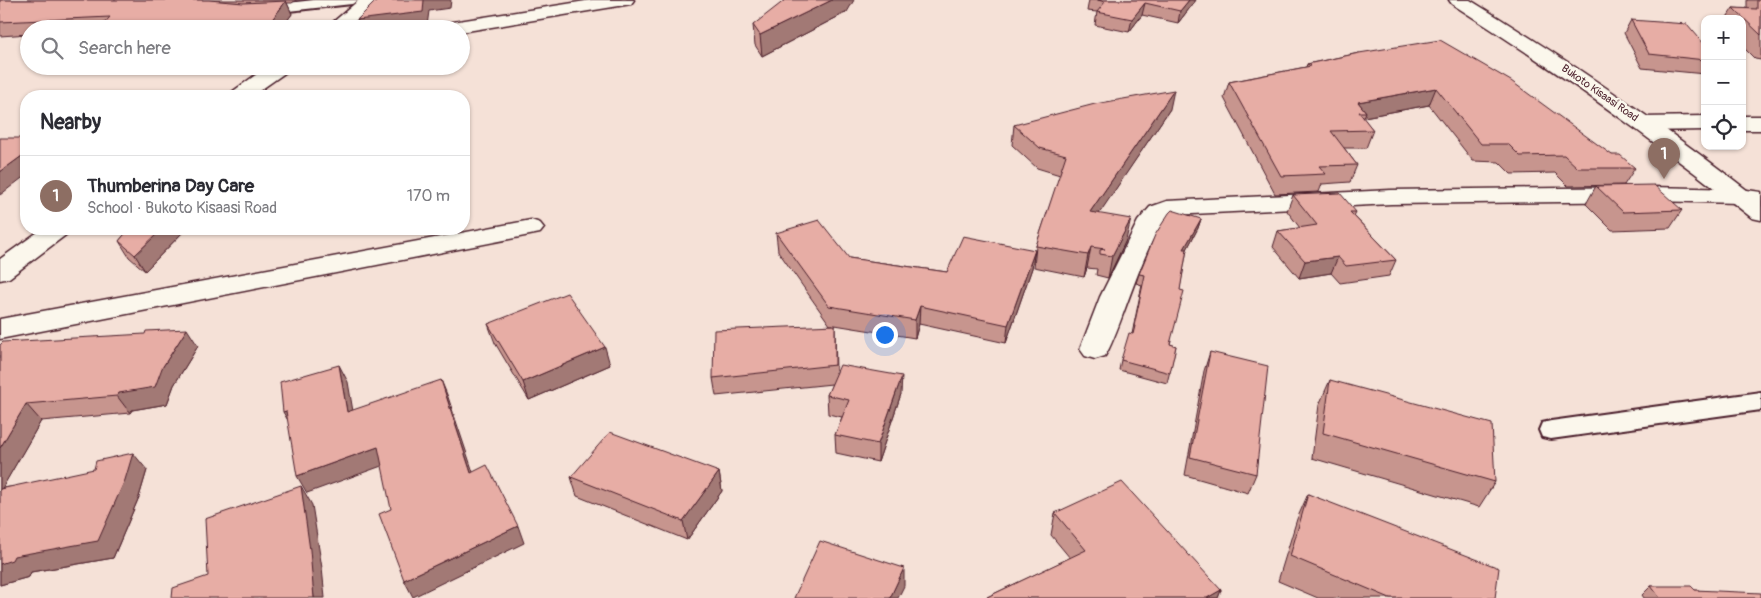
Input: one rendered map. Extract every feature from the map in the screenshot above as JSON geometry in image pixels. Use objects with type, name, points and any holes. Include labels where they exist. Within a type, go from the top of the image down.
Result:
[{"type":"street","points":[[345,20],[370,0]]},
{"type":"street","points":[[470,25],[625,0]]},
{"type":"street","name":"Bukoto Kisaasi Road","points":[[1458,0],[1532,46],[1750,197],[1761,213]]},
{"type":"street","points":[[248,90],[269,75]]},
{"type":"street","points":[[1644,124],[1701,123]]},
{"type":"street","points":[[1746,123],[1761,123]]},
{"type":"street","points":[[1095,349],[1114,297],[1150,221],[1159,212],[1167,208],[1391,198],[1650,194],[1750,197]]},
{"type":"street","points":[[0,329],[531,228]]},
{"type":"street","points":[[0,272],[50,235]]},
{"type":"lane","points":[[248,10],[284,9],[352,0]]},
{"type":"lane","points":[[1551,430],[1761,401]]},
{"type":"building","points":[[0,0],[209,0],[243,3],[286,1],[272,20],[107,20],[110,17],[0,22]]},
{"type":"building","points":[[377,0],[424,0],[423,12],[357,20]]},
{"type":"building","points":[[785,0],[832,0],[760,35],[753,25]]},
{"type":"building","points":[[1098,0],[1189,0],[1180,11],[1145,3],[1132,19],[1097,12],[1105,2]]},
{"type":"building","points":[[1757,0],[1761,0],[1761,35],[1746,21],[1746,15],[1740,15],[1733,8],[1757,9]]},
{"type":"building","points":[[1631,20],[1687,24],[1701,40],[1701,60],[1649,54]]},
{"type":"building","points":[[1440,40],[1511,81],[1612,155],[1620,155],[1635,168],[1578,168],[1564,155],[1520,156],[1508,144],[1481,144],[1436,88],[1358,102],[1366,112],[1359,112],[1373,130],[1331,131],[1357,165],[1319,166],[1326,174],[1281,176],[1229,82],[1311,66],[1307,64],[1359,53]]},
{"type":"building","points":[[1174,90],[1090,212],[1131,219],[1112,256],[1100,254],[1100,250],[1105,249],[1091,247],[1088,255],[1036,246],[1066,155],[1040,148],[1014,125],[1095,104]]},
{"type":"building","points":[[0,138],[20,138],[20,157],[0,172]]},
{"type":"building","points":[[1654,185],[1682,210],[1623,212],[1596,186]]},
{"type":"building","points":[[1340,193],[1356,212],[1350,212],[1396,260],[1346,266],[1338,257],[1305,261],[1278,231],[1317,225],[1293,195]]},
{"type":"building","points":[[1172,210],[1201,219],[1184,249],[1187,249],[1180,290],[1184,291],[1170,344],[1176,346],[1170,373],[1121,360],[1129,333],[1133,334],[1135,326],[1145,275],[1139,274],[1155,235]]},
{"type":"building","points":[[819,220],[849,258],[947,272],[963,236],[1035,250],[1008,325],[920,306],[915,320],[829,306],[776,233]]},
{"type":"building","points":[[124,235],[156,235],[135,255],[119,241]]},
{"type":"building","points":[[567,293],[605,347],[523,382],[488,324]]},
{"type":"building","points":[[835,325],[835,365],[713,378],[714,330]]},
{"type":"building","points":[[187,329],[162,368],[155,387],[119,393],[117,396],[26,404],[0,448],[0,345],[3,342],[145,334],[146,331]]},
{"type":"building","points":[[1210,352],[1268,366],[1256,474],[1190,457]]},
{"type":"building","points":[[339,365],[347,412],[441,380],[471,473],[487,465],[518,526],[404,580],[379,514],[391,509],[378,447],[297,476],[286,411],[283,412],[280,382]]},
{"type":"building","points":[[840,365],[902,376],[878,444],[835,435],[849,400],[827,395]]},
{"type":"building","points":[[1330,380],[1492,424],[1495,482],[1323,433]]},
{"type":"building","points":[[610,432],[719,472],[683,521],[571,477]]},
{"type":"building","points":[[133,453],[125,480],[98,541],[14,556],[12,560],[0,564],[0,489],[94,469],[96,461]]},
{"type":"building","points":[[1122,482],[1221,590],[1207,598],[985,598],[1086,550],[1055,513]]},
{"type":"building","points":[[301,486],[310,550],[314,598],[172,598],[173,588],[208,576],[205,519]]},
{"type":"building","points":[[1308,494],[1499,568],[1495,598],[1390,598],[1290,556]]},
{"type":"building","points":[[820,541],[904,568],[890,598],[794,598]]},
{"type":"building","points":[[1651,586],[1691,586],[1695,590],[1761,593],[1761,598],[1660,598]]},
{"type":"place","name":"Thumberina Day Care","points":[[1664,179]]}]
